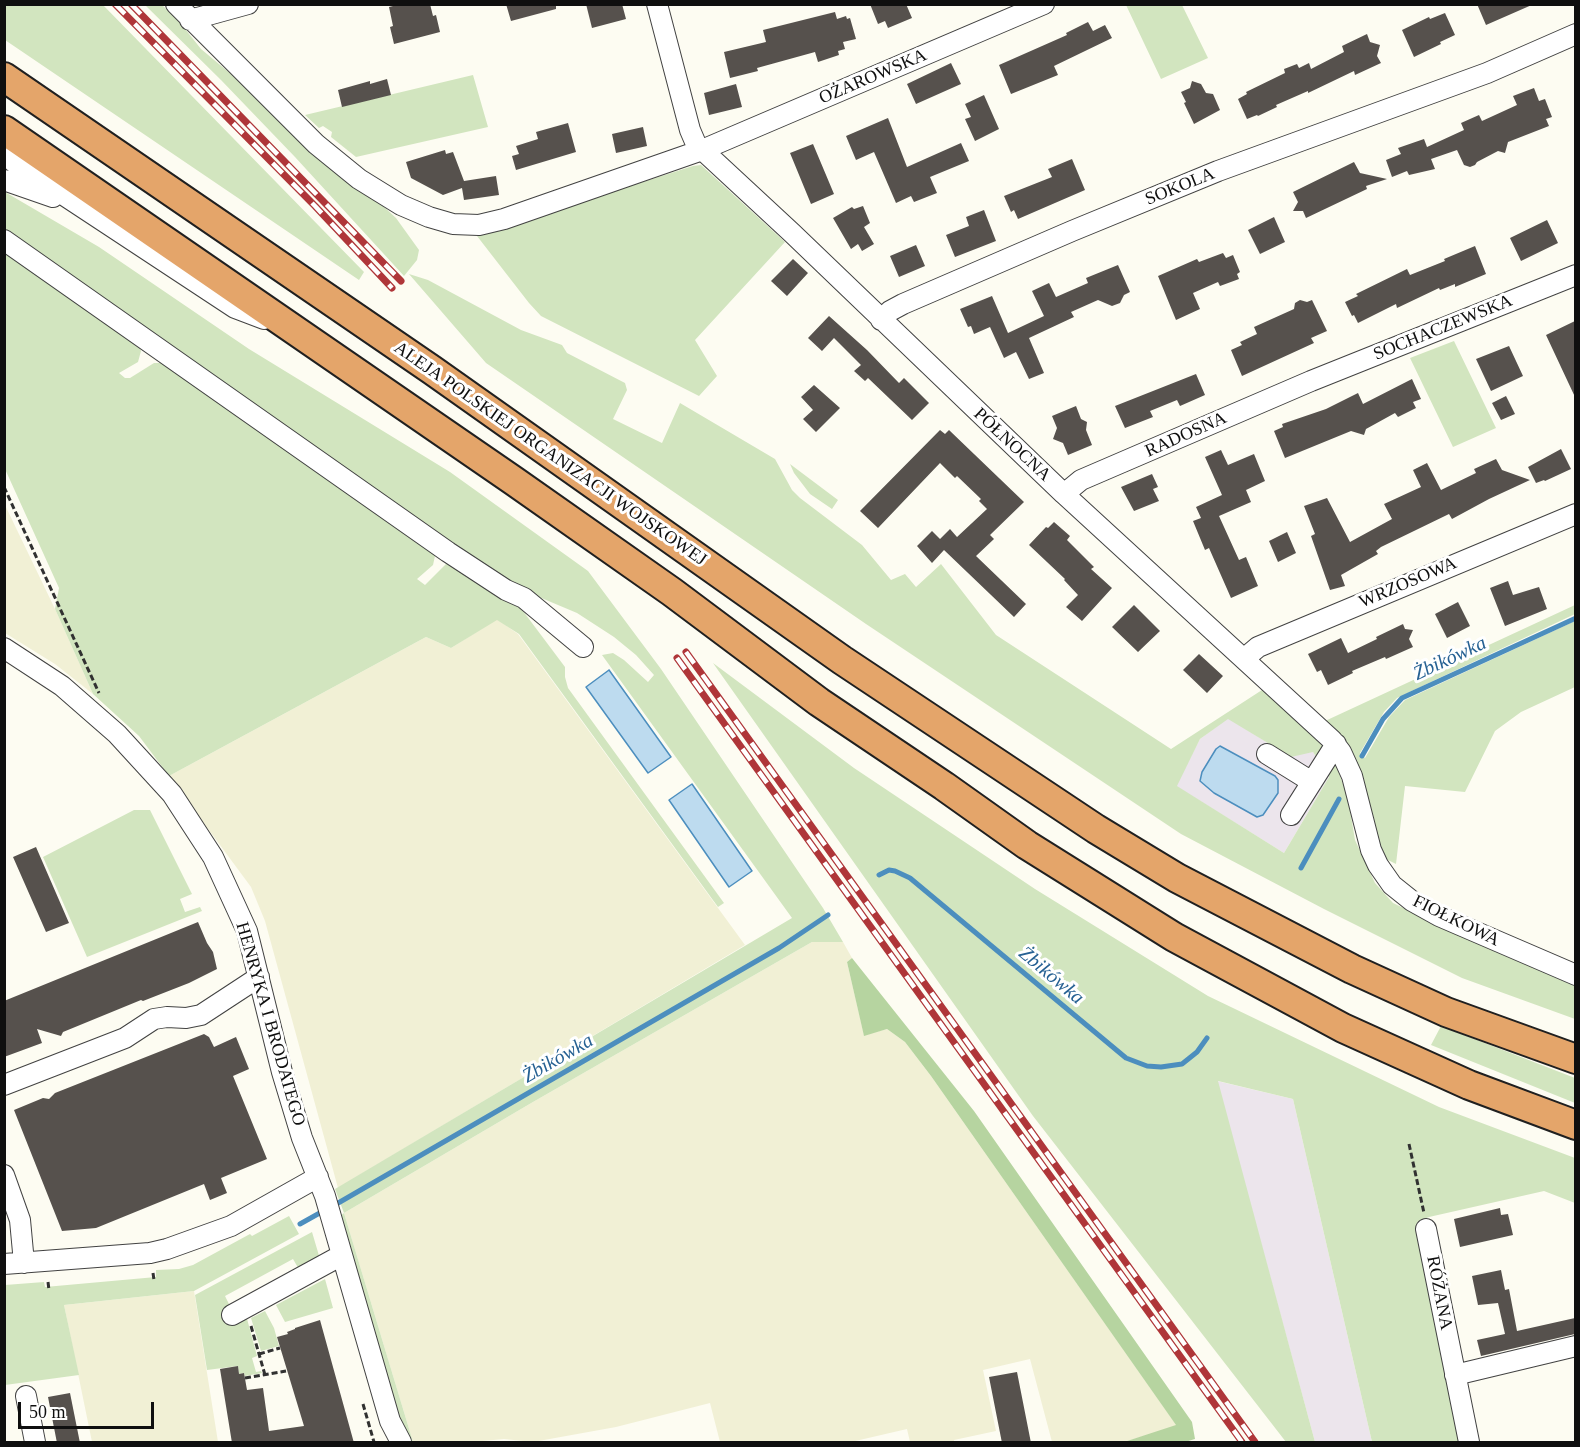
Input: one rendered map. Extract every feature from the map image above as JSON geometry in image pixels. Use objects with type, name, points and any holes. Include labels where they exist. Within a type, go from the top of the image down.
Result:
[{"type":"highway","name":"ALEJA POLSKIEJ ORGANIZACJI WOJSKOWEJ","points":[[4,77],[432,370],[842,660],[1096,829],[1177,878],[1352,969],[1446,1012],[1575,1059]]},
{"type":"highway","points":[[4,130],[616,552],[819,702],[1027,845],[1174,937],[1343,1028],[1469,1084],[1575,1125]]},
{"type":"street","name":"OŻAROWSKA","points":[[176,4],[316,144],[359,179],[401,205],[429,217],[453,224],[479,225],[504,219],[702,150],[1044,4]]},
{"type":"street","points":[[190,20],[248,4]]},
{"type":"street","name":"PÓŁNOCNA","points":[[657,4],[690,130],[694,141],[702,150],[1064,494],[1332,740]]},
{"type":"street","name":"SOKOLA","points":[[881,320],[890,311],[903,304],[1208,176],[1487,73],[1575,34]]},
{"type":"street","points":[[4,153],[15,163],[235,308],[295,332]]},
{"type":"street","points":[[4,180],[81,207]]},
{"type":"street","points":[[4,240],[448,552],[506,590],[524,598],[583,647]]},
{"type":"street","name":"SOCHACZEWSKA","points":[[1311,381],[1575,274]]},
{"type":"street","name":"RADOSNA","points":[[1064,494],[1082,480],[1311,381]]},
{"type":"street","name":"WRZOSOWA","points":[[1245,658],[1258,647],[1575,514]]},
{"type":"street","name":"HENRYKA I BRODATEGO","points":[[4,648],[62,686],[109,727],[148,766],[172,794],[213,857],[227,885],[246,931],[282,1072],[302,1138],[325,1196],[390,1421],[401,1443]]},
{"type":"street","points":[[1291,815],[1312,782],[1332,740]]},
{"type":"street","name":"FIOŁKOWA","points":[[1332,740],[1352,776],[1371,850],[1392,885],[1412,901],[1438,916],[1575,975]]},
{"type":"street","points":[[1267,754],[1312,782]]},
{"type":"street","points":[[4,1085],[125,1038],[154,1019],[201,1015],[259,977]]},
{"type":"street","points":[[4,1175],[20,1220],[14,1264],[150,1253],[231,1226],[318,1177]]},
{"type":"street","name":"RÓŻANA","points":[[1426,1229],[1469,1443]]},
{"type":"street","points":[[241,1316],[342,1255]]},
{"type":"street","points":[[1455,1375],[1575,1346]]},
{"type":"street","points":[[26,1396],[35,1443]]},
{"type":"path","points":[[4,487],[99,694]]},
{"type":"path","points":[[1409,1144],[1424,1208],[1426,1229]]},
{"type":"path","points":[[153,1273],[154,1280]]},
{"type":"path","points":[[48,1282],[49,1290]]},
{"type":"path","points":[[241,1316],[259,1354],[265,1375]]},
{"type":"path","points":[[259,1354],[280,1348]]},
{"type":"path","points":[[244,1378],[286,1371]]},
{"type":"shaded area","points":[[1228,718],[1284,753],[1313,752],[1318,760],[1327,766],[1329,777],[1284,853],[1176,786],[1200,739]]},
{"type":"shaded area","points":[[1217,1081],[1293,1099],[1372,1442],[1315,1442]]},
{"type":"green space","points":[[4,5],[103,5],[364,272],[359,280],[5,40]]},
{"type":"green space","points":[[145,5],[162,5],[178,20],[201,49],[256,95],[321,159],[396,218],[419,250],[417,260],[404,276],[295,157]]},
{"type":"green space","points":[[1126,5],[1182,5],[1208,58],[1161,79]]},
{"type":"green space","points":[[473,75],[488,127],[356,157],[331,137],[332,132],[323,126],[319,128],[305,115]]},
{"type":"green space","points":[[701,165],[785,242],[695,340],[717,376],[699,396],[541,316],[477,236],[693,166]]},
{"type":"green space","points":[[5,192],[99,247],[249,349],[450,472],[588,571],[661,669],[823,908],[843,942],[812,942],[344,1213],[335,1189],[792,918],[602,655],[613,653],[648,682],[654,675],[636,655],[614,637],[577,613],[501,581],[5,232]]},
{"type":"green space","points":[[4,250],[138,343],[141,351],[138,362],[119,373],[125,378],[130,378],[154,363],[166,363],[432,550],[435,556],[433,565],[417,579],[425,585],[448,562],[517,603],[565,667],[568,688],[724,903],[718,907],[519,634],[497,620],[451,648],[426,637],[169,776],[139,736],[93,694],[55,609],[59,588],[5,469]]},
{"type":"green space","points":[[409,274],[428,280],[521,330],[562,345],[567,353],[625,383],[627,390],[613,419],[662,443],[680,403],[775,459],[792,490],[862,545],[891,580],[905,574],[916,587],[941,564],[996,635],[1171,749],[1262,690],[1315,733],[1325,747],[1318,760],[1313,752],[1291,757],[1228,719],[1200,739],[1177,786],[1284,853],[1329,777],[1327,766],[1336,765],[1348,798],[1355,840],[1375,883],[1393,903],[1476,943],[1575,986],[1575,1019],[1462,978],[1181,834],[866,624],[486,363]]},
{"type":"green space","points":[[1454,341],[1496,428],[1453,447],[1410,358]]},
{"type":"green space","points":[[790,464],[838,500],[832,509],[810,494]]},
{"type":"green space","points":[[4,503],[93,694],[55,664],[5,633]]},
{"type":"green space","points":[[1575,605],[1575,614],[1397,698],[1384,712],[1360,753],[1365,758],[1389,717],[1405,700],[1575,621],[1575,687],[1521,712],[1495,731],[1465,792],[1405,786],[1396,864],[1384,858],[1367,796],[1352,757],[1325,721]]},
{"type":"green space","points":[[497,619],[518,634],[745,945],[338,1188],[265,921],[251,887],[169,776],[426,637],[451,648]]},
{"type":"green space","points":[[713,663],[854,768],[1035,889],[1208,996],[1439,1107],[1575,1158],[1575,1203],[1544,1191],[1429,1217],[1417,1222],[1461,1442],[1372,1442],[1293,1099],[1218,1081],[1315,1442],[1286,1442],[1033,1116]]},
{"type":"green space","points":[[134,810],[150,810],[192,894],[180,899],[185,912],[200,907],[202,911],[87,957],[43,857]]},
{"type":"green space","points":[[812,942],[843,942],[852,958],[847,962],[864,1035],[887,1029],[905,1042],[1177,1426],[1124,1442],[1052,1442],[1030,1359],[983,1370],[996,1431],[954,1440],[954,1442],[910,1442],[907,1429],[851,1442],[720,1442],[710,1403],[616,1427],[533,1442],[504,1439],[472,1442],[413,1442],[344,1213]]},
{"type":"green space","points":[[852,958],[974,1111],[1192,1422],[1195,1439],[1185,1442],[1124,1442],[1176,1425],[905,1042],[887,1029],[864,1036],[847,962]]},
{"type":"green space","points":[[1441,1026],[1575,1078],[1575,1103],[1431,1045]]},
{"type":"green space","points":[[344,1213],[413,1442],[409,1442],[399,1418],[340,1216]]},
{"type":"green space","points":[[289,1216],[299,1234],[194,1291],[64,1305],[79,1375],[5,1385],[5,1285],[44,1282],[45,1287],[156,1277],[156,1270],[179,1269],[193,1265]]},
{"type":"green space","points":[[312,1232],[320,1259],[300,1271],[293,1259],[225,1296],[231,1308],[246,1315],[257,1356],[252,1358],[256,1372],[261,1371],[262,1373],[245,1376],[244,1373],[239,1374],[238,1366],[207,1370],[195,1295]]},
{"type":"green space","points":[[325,1279],[333,1308],[285,1322],[276,1305]]},
{"type":"green space","points":[[194,1291],[218,1442],[92,1442],[64,1305]]},
{"type":"green space","points":[[265,1311],[274,1328],[279,1346],[261,1351],[251,1318]]},
{"type":"water","points":[[609,670],[671,757],[648,773],[586,687]]},
{"type":"water","points":[[1220,746],[1275,776],[1278,780],[1278,793],[1263,815],[1257,817],[1214,793],[1200,781],[1202,772]]},
{"type":"water","points":[[692,784],[752,871],[729,887],[669,800]]},
{"type":"building","points":[[393,4],[430,4],[433,16],[436,15],[440,32],[394,44],[389,7]]},
{"type":"building","points":[[506,4],[556,4],[556,9],[511,21]]},
{"type":"building","points":[[586,4],[622,4],[626,19],[592,28]]},
{"type":"building","points":[[870,4],[906,4],[912,18],[888,28],[885,21],[878,24]]},
{"type":"building","points":[[1477,4],[1534,4],[1486,25]]},
{"type":"building","points":[[835,12],[837,19],[846,16],[847,19],[850,18],[856,39],[843,42],[845,49],[838,51],[839,55],[818,62],[815,52],[730,78],[724,52],[766,42],[763,30]]},
{"type":"building","points":[[1445,13],[1455,35],[1414,57],[1402,30],[1429,17],[1430,19]]},
{"type":"building","points":[[1088,22],[1093,31],[1105,25],[1112,38],[1054,66],[1058,75],[1011,94],[999,65],[1067,35],[1066,33]]},
{"type":"building","points":[[1367,34],[1370,42],[1380,45],[1377,56],[1381,63],[1355,75],[1354,71],[1247,119],[1238,99],[1247,94],[1246,92],[1285,73],[1284,69],[1297,64],[1299,68],[1309,63],[1311,69],[1344,52],[1342,46]]},
{"type":"building","points":[[951,63],[961,84],[916,104],[907,84]]},
{"type":"building","points":[[387,79],[391,95],[342,107],[338,90]]},
{"type":"building","points":[[1192,81],[1201,84],[1206,93],[1213,94],[1220,110],[1194,124],[1181,92],[1190,88]]},
{"type":"building","points":[[736,84],[742,107],[709,115],[704,93]]},
{"type":"building","points":[[1534,88],[1539,101],[1545,99],[1552,117],[1546,119],[1549,126],[1508,142],[1505,153],[1498,151],[1470,167],[1464,165],[1457,150],[1431,159],[1435,169],[1409,175],[1407,171],[1392,177],[1386,160],[1401,154],[1398,148],[1424,139],[1427,147],[1464,130],[1461,123],[1479,115],[1482,121],[1517,105],[1513,96]]},
{"type":"building","points":[[984,95],[999,129],[975,141],[965,119],[971,117],[965,104]]},
{"type":"building","points":[[888,118],[907,167],[961,143],[969,161],[930,177],[937,193],[914,202],[911,196],[896,203],[874,152],[856,160],[846,136]]},
{"type":"building","points":[[568,123],[576,152],[516,170],[512,156],[519,154],[516,146],[538,139],[536,132]]},
{"type":"building","points":[[643,127],[647,146],[616,153],[612,134]]},
{"type":"building","points":[[813,144],[834,194],[811,204],[790,153]]},
{"type":"building","points":[[445,150],[446,154],[453,152],[464,181],[496,176],[499,195],[464,200],[462,188],[443,195],[411,178],[406,162]]},
{"type":"building","points":[[1072,159],[1085,190],[1018,219],[1014,210],[1011,212],[1004,196],[1052,177],[1048,169]]},
{"type":"building","points":[[1354,162],[1360,173],[1387,179],[1366,186],[1367,189],[1306,218],[1303,211],[1293,211],[1298,202],[1293,192]]},
{"type":"building","points":[[863,206],[870,223],[864,227],[874,244],[862,251],[858,244],[851,249],[833,218],[852,207],[854,209]]},
{"type":"building","points":[[984,210],[996,241],[955,257],[946,235],[969,226],[966,217]]},
{"type":"building","points":[[1274,217],[1285,242],[1260,254],[1248,230]]},
{"type":"building","points":[[1547,220],[1558,243],[1521,261],[1510,238]]},
{"type":"building","points":[[916,245],[925,266],[899,277],[890,256]]},
{"type":"building","points":[[1475,246],[1486,274],[1455,287],[1455,284],[1440,290],[1439,288],[1397,308],[1396,304],[1358,323],[1345,302],[1358,296],[1356,294],[1407,269],[1410,275]]},
{"type":"building","points":[[1223,253],[1226,258],[1233,255],[1240,272],[1237,274],[1239,279],[1220,286],[1218,282],[1193,293],[1200,309],[1176,320],[1158,276],[1197,259],[1199,262]]},
{"type":"building","points":[[793,259],[808,273],[787,296],[771,281]]},
{"type":"building","points":[[1118,265],[1130,292],[1124,295],[1120,303],[1112,306],[1098,300],[1071,312],[1074,317],[1029,338],[1044,373],[1029,379],[1016,352],[1004,358],[990,327],[974,334],[971,326],[968,327],[960,309],[992,296],[1008,333],[1044,316],[1032,291],[1049,283],[1056,297],[1088,283],[1086,278]]},
{"type":"building","points":[[1300,300],[1307,302],[1312,300],[1327,331],[1311,338],[1314,343],[1242,376],[1231,350],[1242,345],[1240,342],[1257,334],[1254,327],[1294,309],[1295,303]]},
{"type":"building","points":[[829,316],[899,383],[904,378],[929,403],[912,420],[868,378],[865,381],[854,371],[861,365],[834,338],[822,351],[808,338]]},
{"type":"building","points":[[1575,321],[1575,397],[1546,335]]},
{"type":"building","points":[[1509,346],[1523,376],[1491,391],[1476,359]]},
{"type":"building","points":[[1196,374],[1205,395],[1180,406],[1177,400],[1150,411],[1153,417],[1125,428],[1115,406]]},
{"type":"building","points":[[1412,379],[1421,399],[1413,402],[1416,408],[1398,417],[1395,413],[1366,429],[1364,435],[1351,431],[1285,458],[1274,431],[1283,427],[1282,424],[1326,409],[1358,393],[1363,404]]},
{"type":"building","points":[[814,385],[840,408],[816,432],[803,419],[813,410],[801,397]]},
{"type":"building","points":[[1506,396],[1515,414],[1501,420],[1492,403]]},
{"type":"building","points":[[1076,406],[1081,419],[1087,422],[1086,430],[1092,445],[1068,455],[1063,443],[1053,439],[1057,428],[1052,416]]},
{"type":"building","points":[[940,430],[945,434],[949,430],[1024,502],[990,535],[994,539],[976,556],[1026,604],[1014,617],[944,550],[932,563],[917,546],[932,531],[940,539],[950,529],[957,537],[987,509],[979,501],[981,499],[940,463],[878,528],[860,511]]},
{"type":"building","points":[[1561,449],[1571,469],[1536,483],[1528,467]]},
{"type":"building","points":[[1221,450],[1228,465],[1254,454],[1265,481],[1246,490],[1251,502],[1219,516],[1239,560],[1246,557],[1258,586],[1231,598],[1209,548],[1205,550],[1193,521],[1201,518],[1196,507],[1222,495],[1205,457]]},
{"type":"building","points":[[1496,459],[1502,470],[1530,480],[1452,519],[1449,514],[1381,547],[1376,551],[1378,554],[1341,575],[1345,586],[1330,590],[1311,536],[1315,534],[1304,506],[1327,498],[1350,542],[1392,519],[1384,504],[1421,487],[1413,470],[1427,463],[1441,490],[1476,473],[1474,469]]},
{"type":"building","points":[[1152,474],[1158,487],[1153,489],[1159,501],[1134,511],[1121,487]]},
{"type":"building","points":[[1054,522],[1070,536],[1067,540],[1094,567],[1091,569],[1112,588],[1082,621],[1066,607],[1078,595],[1065,579],[1029,545]]},
{"type":"building","points":[[1287,532],[1296,553],[1278,562],[1269,541]]},
{"type":"building","points":[[1508,581],[1513,595],[1539,587],[1547,609],[1505,626],[1490,588]]},
{"type":"building","points":[[1458,602],[1470,626],[1447,638],[1435,614]]},
{"type":"building","points":[[1134,605],[1160,631],[1138,652],[1112,627]]},
{"type":"building","points":[[1403,624],[1405,629],[1413,630],[1409,639],[1413,647],[1352,671],[1353,673],[1328,685],[1321,670],[1317,672],[1308,654],[1341,638],[1348,653]]},
{"type":"building","points":[[1199,654],[1223,676],[1207,693],[1183,670]]},
{"type":"building","points":[[36,847],[69,923],[46,932],[13,857]]},
{"type":"building","points":[[198,922],[213,952],[217,969],[189,983],[63,1032],[61,1036],[37,1029],[42,1043],[4,1057],[4,1001]]},
{"type":"building","points":[[204,1034],[209,1037],[214,1047],[236,1037],[249,1069],[233,1076],[267,1159],[221,1178],[227,1193],[210,1200],[204,1184],[96,1228],[62,1231],[14,1110],[43,1098],[49,1099],[55,1093]]},
{"type":"building","points":[[1500,1208],[1501,1215],[1508,1214],[1513,1235],[1460,1247],[1454,1219]]},
{"type":"building","points":[[1501,1270],[1505,1290],[1509,1289],[1517,1331],[1575,1318],[1575,1334],[1481,1356],[1477,1340],[1505,1334],[1498,1303],[1478,1305],[1472,1276]]},
{"type":"building","points":[[320,1320],[354,1443],[232,1443],[220,1369],[238,1366],[239,1374],[244,1373],[247,1390],[263,1388],[269,1431],[304,1426],[277,1337]]},
{"type":"building","points":[[1017,1372],[1031,1443],[1002,1443],[989,1377]]},
{"type":"building","points":[[70,1393],[80,1443],[57,1443],[48,1397]]},
{"type":"waterway","name":"Żbikówka","points":[[1362,756],[1383,719],[1402,698],[1576,618]]},
{"type":"waterway","name":"Żbikówka","points":[[1301,868],[1339,799]]},
{"type":"waterway","name":"Żbikówka","points":[[879,875],[889,870],[910,878],[1126,1058],[1147,1066],[1182,1064],[1197,1052],[1207,1038]]},
{"type":"waterway","name":"Żbikówka","points":[[333,1206],[779,948],[828,915]]},
{"type":"waterway","name":"Żbikówka","points":[[300,1224],[325,1210]]},
{"type":"railway","points":[[115,4],[315,206],[392,288]]},
{"type":"railway","points":[[131,4],[401,281]]},
{"type":"railway","points":[[686,652],[1255,1442]]},
{"type":"railway","points":[[677,658],[1242,1442]]}]
